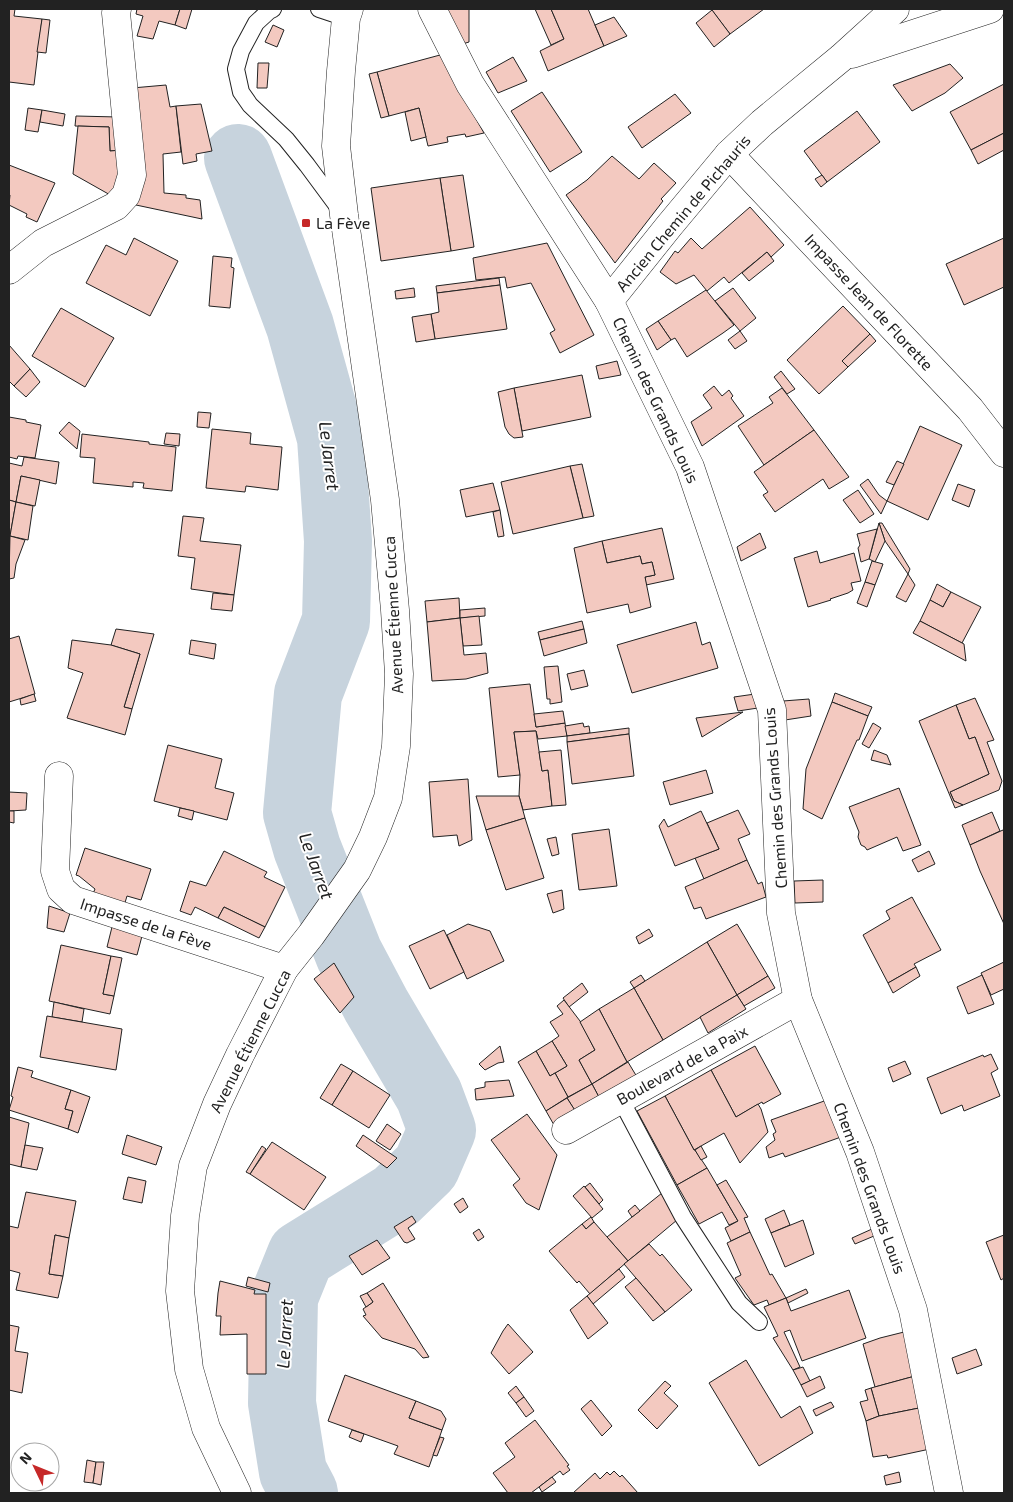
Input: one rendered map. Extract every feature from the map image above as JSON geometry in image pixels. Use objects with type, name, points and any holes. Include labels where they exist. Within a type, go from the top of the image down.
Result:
[{"type":"street","points":[[9,270],[43,243],[116,206],[126,195],[132,175],[117,9]]},
{"type":"street","name":"Chemin des Grands Louis","points":[[432,9],[470,84],[610,301],[690,467],[772,710],[782,913],[798,1000],[860,1152],[913,1310],[949,1493]]},
{"type":"street","name":"Ancien Chemin de Pichauris","points":[[610,301],[669,226],[730,154],[762,122],[841,58],[894,9]]},
{"type":"street","points":[[841,58],[990,9]]},
{"type":"street","name":"Avenue Étienne Cucca","points":[[238,1493],[206,1428],[189,1369],[180,1291],[184,1216],[193,1166],[216,1104],[284,969],[311,935],[357,870],[373,837],[388,798],[396,746],[399,674],[385,500],[344,215],[336,146],[348,14]]},
{"type":"street","name":"Impasse Jean de Florette","points":[[730,154],[970,409],[1004,453]]},
{"type":"street","name":"Impasse de la Fève","points":[[59,776],[55,871],[61,888],[73,900],[284,969]]},
{"type":"street","name":"Boulevard de la Paix","points":[[566,1130],[798,1000]]},
{"type":"lane","points":[[274,9],[256,23],[240,51],[236,69],[241,92],[250,105],[286,139],[344,215]]},
{"type":"lane","points":[[319,9],[348,14]]},
{"type":"lane","points":[[621,1100],[683,1217],[739,1303],[759,1322]]},
{"type":"building","points":[[9,9],[15,9],[14,16],[42,19],[34,85],[9,82]]},
{"type":"building","points":[[137,9],[180,9],[175,25],[159,21],[153,39],[137,36],[143,16],[136,14]]},
{"type":"building","points":[[180,9],[192,9],[186,29],[175,25]]},
{"type":"building","points":[[447,9],[469,9],[469,42],[459,45]]},
{"type":"building","points":[[535,9],[551,9],[564,39],[551,45]]},
{"type":"building","points":[[551,9],[588,9],[604,46],[548,71],[540,51],[564,39]]},
{"type":"building","points":[[711,9],[764,9],[730,34]]},
{"type":"building","points":[[712,10],[730,34],[714,47],[696,23]]},
{"type":"building","points":[[614,17],[627,36],[604,46],[595,25]]},
{"type":"building","points":[[42,19],[50,20],[46,53],[37,52]]},
{"type":"building","points":[[273,25],[284,30],[277,47],[265,42]]},
{"type":"building","points":[[440,55],[484,133],[466,137],[465,134],[447,137],[448,142],[428,146],[419,108],[389,116],[377,72]]},
{"type":"building","points":[[513,57],[527,81],[498,93],[486,72]]},
{"type":"building","points":[[258,63],[269,63],[267,88],[257,88]]},
{"type":"building","points":[[950,64],[963,78],[945,93],[912,111],[893,85]]},
{"type":"building","points":[[377,72],[389,116],[381,118],[369,74]]},
{"type":"building","points":[[1004,84],[1004,133],[971,150],[950,112]]},
{"type":"building","points":[[166,85],[170,107],[176,106],[181,152],[163,154],[164,193],[186,195],[186,198],[200,200],[202,219],[136,205],[140,191],[132,88]]},
{"type":"building","points":[[542,92],[582,152],[550,172],[511,111]]},
{"type":"building","points":[[675,94],[691,113],[642,148],[628,127]]},
{"type":"building","points":[[201,104],[212,151],[196,154],[197,161],[183,164],[176,106]]},
{"type":"building","points":[[28,108],[42,110],[38,132],[25,130]]},
{"type":"building","points":[[419,108],[426,137],[411,141],[405,112]]},
{"type":"building","points":[[42,110],[65,114],[63,126],[40,122]]},
{"type":"building","points":[[857,111],[880,142],[827,182],[804,151]]},
{"type":"building","points":[[76,116],[118,117],[122,150],[110,151],[109,127],[75,126]]},
{"type":"building","points":[[78,126],[109,127],[110,151],[122,150],[124,175],[112,196],[73,174]]},
{"type":"building","points":[[1004,133],[1004,150],[978,164],[971,150]]},
{"type":"building","points":[[612,156],[639,179],[654,163],[676,183],[661,199],[663,201],[615,263],[566,195],[587,180]]},
{"type":"building","points":[[9,165],[55,183],[37,222],[26,217],[27,214],[9,205]]},
{"type":"building","points":[[463,175],[474,247],[451,251],[440,178]]},
{"type":"building","points":[[822,175],[827,182],[821,187],[815,179]]},
{"type":"building","points":[[440,178],[451,251],[381,261],[371,188]]},
{"type":"building","points":[[750,207],[784,245],[771,257],[767,252],[729,283],[724,277],[707,291],[694,275],[676,284],[660,272],[675,251],[678,253],[691,238],[702,249]]},
{"type":"building","points":[[134,238],[178,261],[150,316],[86,283],[106,245],[126,255]]},
{"type":"building","points":[[1004,238],[1004,287],[964,305],[946,264]]},
{"type":"building","points":[[547,243],[594,335],[560,353],[550,333],[555,330],[531,283],[507,288],[505,277],[476,280],[473,258]]},
{"type":"building","points":[[767,252],[774,261],[749,281],[742,273]]},
{"type":"building","points":[[213,256],[232,258],[231,267],[234,268],[230,308],[209,306]]},
{"type":"building","points":[[499,278],[500,285],[437,293],[436,286]]},
{"type":"building","points":[[500,285],[507,329],[435,339],[431,314],[439,312],[437,293]]},
{"type":"building","points":[[414,288],[415,297],[396,299],[395,291]]},
{"type":"building","points":[[733,288],[756,318],[740,331],[715,301]]},
{"type":"building","points":[[706,290],[734,325],[687,357],[675,338],[671,340],[658,321]]},
{"type":"building","points":[[843,306],[870,334],[842,361],[848,367],[819,394],[787,360]]},
{"type":"building","points":[[61,308],[114,338],[85,387],[32,356]]},
{"type":"building","points":[[431,314],[435,339],[416,342],[412,317]]},
{"type":"building","points":[[658,321],[671,340],[657,350],[646,329]]},
{"type":"building","points":[[740,331],[747,341],[735,349],[728,340]]},
{"type":"building","points":[[870,334],[876,341],[848,367],[842,361]]},
{"type":"building","points":[[9,345],[30,369],[14,386],[9,381]]},
{"type":"building","points":[[617,361],[621,375],[599,379],[596,366]]},
{"type":"building","points":[[30,369],[40,382],[26,397],[14,386]]},
{"type":"building","points":[[781,371],[795,389],[787,394],[774,377]]},
{"type":"building","points":[[582,375],[591,417],[522,431],[514,388]]},
{"type":"building","points":[[714,386],[722,396],[729,390],[733,396],[731,398],[744,416],[702,446],[691,422],[712,408],[703,395]]},
{"type":"building","points":[[514,388],[523,437],[514,438],[505,427],[498,392]]},
{"type":"building","points":[[782,388],[814,430],[764,465],[738,426],[773,403],[769,397]]},
{"type":"building","points":[[198,412],[211,413],[209,428],[197,427]]},
{"type":"building","points":[[9,417],[41,425],[35,458],[18,456],[17,459],[9,457]]},
{"type":"building","points":[[69,422],[80,431],[77,449],[59,433]]},
{"type":"building","points":[[920,426],[962,445],[928,520],[887,501]]},
{"type":"building","points":[[212,429],[251,433],[250,444],[282,447],[278,490],[246,486],[245,492],[206,488]]},
{"type":"building","points":[[814,430],[849,477],[829,489],[823,479],[775,512],[763,495],[768,492],[754,472]]},
{"type":"building","points":[[166,433],[180,434],[179,446],[164,444]]},
{"type":"building","points":[[82,434],[176,447],[172,491],[143,488],[144,483],[133,482],[133,487],[93,483],[95,458],[80,457]]},
{"type":"building","points":[[24,457],[59,462],[56,484],[21,476],[16,502],[9,500],[9,463],[22,466]]},
{"type":"building","points":[[897,461],[904,464],[894,485],[886,482]]},
{"type":"building","points":[[582,464],[594,516],[583,518],[570,466]]},
{"type":"building","points":[[570,466],[583,518],[513,534],[501,482]]},
{"type":"building","points":[[21,476],[40,480],[35,506],[16,502]]},
{"type":"building","points":[[868,479],[879,495],[887,501],[881,514],[860,485]]},
{"type":"building","points":[[493,483],[500,510],[466,517],[460,490]]},
{"type":"building","points":[[958,484],[975,490],[969,507],[952,500]]},
{"type":"building","points":[[858,490],[874,514],[860,523],[843,500]]},
{"type":"building","points":[[9,500],[16,502],[10,536],[9,536]]},
{"type":"building","points":[[16,502],[33,506],[28,540],[10,536]]},
{"type":"building","points":[[500,510],[504,536],[498,537],[493,512]]},
{"type":"building","points":[[183,516],[204,518],[200,541],[241,545],[234,595],[191,589],[195,558],[178,556]]},
{"type":"building","points":[[879,523],[882,523],[910,569],[908,574],[885,541]]},
{"type":"building","points":[[879,523],[885,541],[875,562],[869,559]]},
{"type":"building","points":[[662,528],[674,579],[646,585],[645,577],[655,575],[652,562],[642,564],[640,556],[607,563],[602,541]]},
{"type":"building","points":[[877,529],[869,559],[861,562],[857,534]]},
{"type":"building","points":[[760,533],[766,548],[741,561],[737,547]]},
{"type":"building","points":[[10,536],[25,540],[16,564],[14,578],[9,579]]},
{"type":"building","points":[[602,541],[607,563],[640,556],[642,564],[652,562],[655,575],[645,577],[651,607],[630,613],[628,604],[587,613],[574,548]]},
{"type":"building","points":[[817,551],[820,563],[854,553],[861,581],[851,583],[853,590],[848,593],[808,607],[794,558]]},
{"type":"building","points":[[872,561],[883,564],[875,585],[865,582]]},
{"type":"building","points":[[908,574],[915,585],[906,602],[896,597]]},
{"type":"building","points":[[865,582],[875,585],[867,607],[857,603]]},
{"type":"building","points":[[937,584],[951,592],[943,607],[930,600]]},
{"type":"building","points":[[951,592],[981,607],[962,643],[920,621],[930,600],[943,607]]},
{"type":"building","points":[[213,593],[234,595],[232,611],[211,609]]},
{"type":"building","points":[[459,598],[460,618],[427,622],[425,601]]},
{"type":"building","points":[[485,608],[485,616],[460,618],[460,610]]},
{"type":"building","points":[[479,616],[482,645],[463,646],[460,618]]},
{"type":"building","points":[[460,618],[464,655],[486,653],[488,673],[466,679],[432,681],[427,622]]},
{"type":"building","points":[[582,621],[584,629],[540,640],[538,632]]},
{"type":"building","points":[[920,621],[964,644],[966,661],[913,633]]},
{"type":"building","points":[[696,622],[702,645],[710,642],[718,668],[632,693],[617,645]]},
{"type":"building","points":[[116,629],[154,634],[132,709],[124,707],[140,654],[111,645]]},
{"type":"building","points":[[584,629],[587,643],[544,656],[540,640]]},
{"type":"building","points":[[19,636],[35,694],[9,702],[9,639]]},
{"type":"building","points":[[72,640],[111,645],[140,654],[124,707],[132,709],[125,735],[67,718],[83,673],[68,668]]},
{"type":"building","points":[[191,640],[216,644],[214,659],[189,654]]},
{"type":"building","points":[[558,666],[562,702],[550,704],[550,699],[547,699],[544,667]]},
{"type":"building","points":[[584,670],[588,686],[571,690],[567,674]]},
{"type":"building","points":[[530,684],[536,727],[565,723],[567,736],[538,739],[536,731],[514,732],[520,775],[498,777],[489,688]]},
{"type":"building","points":[[835,693],[872,707],[868,716],[832,702]]},
{"type":"building","points":[[34,694],[36,701],[21,705],[20,699]]},
{"type":"building","points":[[755,694],[758,708],[738,711],[734,697]]},
{"type":"building","points":[[975,698],[994,740],[987,742],[1002,781],[999,790],[963,805],[954,801],[950,792],[989,774],[975,737],[969,739],[956,705]]},
{"type":"building","points":[[809,699],[811,716],[785,720],[783,701]]},
{"type":"building","points":[[832,702],[868,716],[859,740],[857,740],[822,819],[803,809],[806,769]]},
{"type":"building","points":[[956,705],[969,739],[975,737],[989,774],[950,792],[954,801],[963,805],[955,808],[919,721]]},
{"type":"building","points":[[563,711],[565,723],[536,727],[534,714]]},
{"type":"building","points":[[743,712],[702,737],[696,718]]},
{"type":"building","points":[[583,723],[584,727],[589,726],[590,733],[567,736],[565,726]]},
{"type":"building","points":[[873,723],[881,728],[869,748],[862,744]]},
{"type":"building","points":[[629,728],[629,734],[567,742],[567,736]]},
{"type":"building","points":[[536,731],[542,771],[548,770],[552,806],[523,810],[519,796],[520,775],[514,732]]},
{"type":"building","points":[[629,734],[634,776],[572,784],[567,742]]},
{"type":"building","points":[[168,745],[222,759],[215,788],[234,793],[227,820],[154,801]]},
{"type":"building","points":[[561,750],[566,805],[552,806],[548,770],[542,771],[539,752]]},
{"type":"building","points":[[874,750],[887,755],[891,765],[871,760]]},
{"type":"building","points":[[706,770],[713,793],[670,805],[663,782]]},
{"type":"building","points":[[468,779],[472,840],[459,846],[457,835],[433,837],[429,782]]},
{"type":"building","points":[[899,788],[921,845],[903,851],[897,837],[867,850],[861,845],[858,837],[859,832],[849,807]]},
{"type":"building","points":[[9,792],[27,793],[26,810],[9,811]]},
{"type":"building","points":[[476,796],[519,796],[525,818],[486,830]]},
{"type":"building","points":[[180,808],[194,811],[192,820],[178,816]]},
{"type":"building","points":[[738,810],[750,834],[738,839],[747,860],[704,879],[695,858],[719,849],[707,823]]},
{"type":"building","points":[[9,811],[14,811],[14,823],[9,822]]},
{"type":"building","points":[[701,811],[719,849],[675,866],[659,826],[664,819],[668,827]]},
{"type":"building","points":[[992,812],[1000,831],[970,845],[962,825]]},
{"type":"building","points":[[525,818],[544,878],[506,890],[486,830]]},
{"type":"building","points":[[609,829],[617,886],[579,890],[572,834]]},
{"type":"building","points":[[1003,830],[1004,832],[1004,924],[970,845]]},
{"type":"building","points":[[556,837],[559,854],[552,856],[547,839]]},
{"type":"building","points":[[85,848],[151,869],[141,900],[127,896],[124,906],[92,896],[95,889],[76,875]]},
{"type":"building","points":[[224,851],[267,872],[264,877],[285,887],[265,927],[224,907],[218,918],[195,907],[191,915],[180,911],[190,881],[206,886]]},
{"type":"building","points":[[929,851],[935,864],[918,872],[912,860]]},
{"type":"building","points":[[747,860],[758,884],[762,882],[766,897],[706,919],[701,907],[694,909],[685,887]]},
{"type":"building","points":[[823,880],[823,902],[795,903],[794,881]]},
{"type":"building","points":[[562,890],[564,909],[553,913],[547,894]]},
{"type":"building","points":[[912,897],[941,950],[914,964],[916,967],[888,983],[863,935],[890,919],[886,911]]},
{"type":"building","points":[[49,906],[70,913],[64,932],[47,928]]},
{"type":"building","points":[[224,907],[265,927],[259,938],[218,918]]},
{"type":"building","points":[[468,924],[490,931],[504,961],[467,979],[447,935]]},
{"type":"building","points":[[737,924],[768,976],[737,995],[707,942]]},
{"type":"building","points":[[112,927],[142,936],[137,955],[107,947]]},
{"type":"building","points":[[649,929],[653,936],[639,944],[636,937]]},
{"type":"building","points":[[444,930],[464,972],[430,989],[409,946]]},
{"type":"building","points":[[707,942],[737,995],[663,1040],[634,988]]},
{"type":"building","points":[[61,945],[111,956],[103,994],[114,996],[110,1014],[49,1001]]},
{"type":"building","points":[[111,956],[122,958],[114,996],[103,994]]},
{"type":"building","points":[[1004,962],[1004,989],[991,995],[981,973]]},
{"type":"building","points":[[334,963],[354,997],[340,1013],[314,979]]},
{"type":"building","points":[[916,967],[920,976],[893,993],[888,983]]},
{"type":"building","points":[[641,975],[645,981],[634,988],[630,982]]},
{"type":"building","points":[[982,975],[994,1004],[968,1014],[957,987]]},
{"type":"building","points":[[768,976],[775,988],[744,1006],[737,995]]},
{"type":"building","points":[[582,983],[588,992],[569,1007],[563,998]]},
{"type":"building","points":[[634,988],[663,1040],[627,1062],[599,1009]]},
{"type":"building","points":[[737,995],[746,1009],[708,1033],[700,1017]]},
{"type":"building","points":[[564,1000],[580,1021],[595,1050],[579,1060],[592,1084],[568,1097],[555,1073],[567,1066],[552,1041],[559,1036],[550,1022],[563,1014],[557,1006]]},
{"type":"building","points":[[54,1002],[84,1009],[82,1022],[52,1017]]},
{"type":"building","points":[[599,1009],[627,1062],[592,1084],[579,1060],[595,1050],[580,1022]]},
{"type":"building","points":[[47,1016],[122,1029],[116,1070],[40,1057]]},
{"type":"building","points":[[552,1041],[567,1066],[550,1076],[536,1051]]},
{"type":"building","points":[[500,1046],[504,1062],[485,1070],[479,1064]]},
{"type":"building","points":[[755,1046],[781,1094],[763,1104],[762,1102],[736,1117],[711,1070]]},
{"type":"building","points":[[536,1051],[550,1076],[555,1073],[568,1097],[546,1111],[518,1062]]},
{"type":"building","points":[[991,1054],[998,1069],[991,1073],[1000,1096],[964,1111],[962,1105],[941,1114],[927,1078],[983,1055],[984,1057]]},
{"type":"building","points":[[905,1061],[911,1074],[893,1082],[888,1068]]},
{"type":"building","points":[[628,1062],[637,1077],[600,1099],[592,1084]]},
{"type":"building","points":[[341,1064],[353,1071],[332,1105],[320,1098]]},
{"type":"building","points":[[18,1067],[33,1071],[31,1077],[71,1090],[65,1109],[73,1111],[68,1129],[9,1110]]},
{"type":"building","points":[[711,1070],[736,1117],[758,1104],[761,1109],[768,1132],[740,1163],[724,1133],[694,1150],[665,1096]]},
{"type":"building","points":[[353,1071],[390,1095],[369,1128],[332,1105]]},
{"type":"building","points":[[509,1080],[514,1096],[476,1100],[475,1089],[485,1087],[485,1082]]},
{"type":"building","points":[[592,1084],[600,1099],[577,1114],[567,1098]]},
{"type":"building","points":[[71,1090],[90,1097],[78,1133],[68,1129],[73,1111],[65,1109]]},
{"type":"building","points":[[665,1096],[694,1150],[707,1168],[677,1185],[637,1111]]},
{"type":"building","points":[[567,1098],[576,1112],[554,1125],[546,1111]]},
{"type":"building","points":[[827,1100],[841,1137],[785,1157],[783,1153],[769,1158],[766,1147],[775,1140],[773,1134],[776,1132],[771,1120]]},
{"type":"building","points":[[527,1114],[557,1155],[539,1210],[526,1203],[513,1185],[520,1179],[491,1140]]},
{"type":"building","points":[[9,1117],[29,1123],[21,1167],[9,1164]]},
{"type":"building","points":[[387,1124],[401,1134],[390,1150],[376,1141]]},
{"type":"building","points":[[127,1135],[162,1147],[156,1165],[122,1154]]},
{"type":"building","points":[[363,1135],[397,1158],[387,1168],[356,1146]]},
{"type":"building","points":[[272,1142],[326,1177],[304,1210],[250,1174]]},
{"type":"building","points":[[25,1145],[43,1148],[37,1170],[21,1167]]},
{"type":"building","points":[[262,1146],[266,1149],[250,1174],[246,1172]]},
{"type":"building","points":[[701,1146],[707,1157],[701,1160],[695,1150]]},
{"type":"building","points":[[707,1168],[738,1221],[729,1225],[722,1212],[699,1224],[677,1185]]},
{"type":"building","points":[[128,1177],[146,1181],[142,1203],[123,1199]]},
{"type":"building","points":[[726,1180],[748,1217],[744,1218],[750,1232],[731,1241],[725,1228],[738,1221],[717,1185]]},
{"type":"building","points":[[590,1183],[603,1200],[599,1204],[585,1187]]},
{"type":"building","points":[[584,1186],[603,1209],[592,1218],[573,1196]]},
{"type":"building","points":[[26,1192],[76,1201],[69,1238],[55,1235],[49,1274],[63,1276],[58,1298],[16,1290],[20,1273],[9,1270],[9,1226],[18,1228]]},
{"type":"building","points":[[662,1193],[677,1220],[628,1261],[607,1237]]},
{"type":"building","points":[[463,1198],[468,1207],[460,1213],[454,1204]]},
{"type":"building","points":[[635,1205],[640,1211],[632,1217],[628,1211]]},
{"type":"building","points":[[784,1210],[790,1225],[771,1233],[765,1219]]},
{"type":"building","points":[[412,1216],[416,1222],[408,1228],[415,1239],[407,1243],[404,1242],[394,1227]]},
{"type":"building","points":[[591,1217],[594,1222],[586,1229],[582,1224]]},
{"type":"building","points":[[803,1220],[814,1254],[785,1267],[771,1233]]},
{"type":"building","points":[[594,1222],[628,1261],[590,1294],[579,1281],[577,1283],[549,1251],[582,1224],[586,1229]]},
{"type":"building","points":[[479,1229],[484,1237],[478,1241],[473,1233]]},
{"type":"building","points":[[872,1229],[874,1236],[855,1244],[852,1238]]},
{"type":"building","points":[[750,1232],[770,1275],[772,1274],[786,1298],[769,1305],[767,1300],[754,1305],[735,1278],[741,1275],[727,1243]]},
{"type":"building","points":[[55,1235],[69,1238],[63,1276],[49,1274]]},
{"type":"building","points":[[1004,1235],[1004,1278],[1001,1280],[986,1242]]},
{"type":"building","points":[[377,1240],[390,1258],[362,1275],[349,1256]]},
{"type":"building","points":[[649,1244],[660,1256],[662,1254],[692,1290],[665,1312],[624,1264]]},
{"type":"building","points":[[619,1269],[625,1277],[593,1304],[587,1296]]},
{"type":"building","points":[[248,1277],[270,1283],[268,1292],[246,1286]]},
{"type":"building","points":[[636,1278],[665,1312],[653,1321],[625,1287]]},
{"type":"building","points":[[220,1281],[255,1290],[254,1294],[266,1294],[266,1374],[247,1374],[247,1334],[220,1335],[221,1316],[216,1316]]},
{"type":"building","points":[[383,1283],[429,1357],[423,1358],[415,1349],[382,1338],[363,1316],[366,1315],[363,1309],[373,1302],[367,1293]]},
{"type":"building","points":[[806,1289],[808,1293],[788,1303],[786,1298]]},
{"type":"building","points":[[849,1290],[866,1338],[802,1361],[790,1330],[784,1332],[800,1367],[793,1370],[773,1338],[778,1336],[764,1307],[786,1298],[791,1311]]},
{"type":"building","points":[[367,1293],[373,1302],[366,1307],[360,1296]]},
{"type":"building","points":[[587,1296],[608,1323],[588,1339],[570,1310]]},
{"type":"building","points":[[508,1324],[533,1352],[509,1374],[491,1353]]},
{"type":"building","points":[[9,1325],[19,1327],[15,1351],[28,1353],[22,1393],[9,1390]]},
{"type":"building","points":[[904,1332],[915,1376],[875,1387],[863,1344]]},
{"type":"building","points":[[976,1349],[982,1365],[957,1374],[952,1358]]},
{"type":"building","points":[[746,1360],[781,1418],[800,1406],[813,1433],[759,1466],[709,1383]]},
{"type":"building","points":[[803,1367],[810,1381],[801,1385],[793,1370]]},
{"type":"building","points":[[345,1375],[416,1401],[409,1418],[442,1430],[429,1467],[394,1454],[398,1446],[328,1421]]},
{"type":"building","points":[[820,1376],[825,1388],[807,1397],[801,1385]]},
{"type":"building","points":[[915,1376],[924,1407],[879,1416],[871,1388]]},
{"type":"building","points":[[665,1381],[671,1386],[664,1393],[678,1406],[657,1429],[638,1410]]},
{"type":"building","points":[[516,1386],[524,1397],[516,1403],[508,1393]]},
{"type":"building","points":[[871,1388],[879,1416],[866,1421],[860,1402],[868,1400],[865,1390]]},
{"type":"building","points":[[524,1397],[534,1411],[526,1417],[516,1403]]},
{"type":"building","points":[[591,1400],[612,1426],[602,1436],[581,1409]]},
{"type":"building","points":[[416,1401],[441,1411],[446,1419],[442,1430],[409,1418]]},
{"type":"building","points":[[831,1402],[834,1407],[816,1416],[813,1410]]},
{"type":"building","points":[[924,1407],[930,1449],[888,1458],[887,1455],[873,1457],[866,1421],[879,1416]]},
{"type":"building","points":[[535,1420],[569,1465],[567,1466],[570,1470],[563,1475],[560,1471],[531,1493],[508,1493],[493,1473],[515,1457],[505,1443]]},
{"type":"building","points":[[352,1430],[364,1434],[361,1442],[349,1437]]},
{"type":"building","points":[[440,1437],[444,1438],[437,1456],[433,1455]]},
{"type":"building","points":[[87,1460],[96,1462],[93,1483],[84,1482]]},
{"type":"building","points":[[96,1462],[104,1462],[101,1485],[93,1483]]},
{"type":"building","points":[[614,1471],[620,1477],[622,1475],[638,1493],[573,1493],[595,1473],[600,1479],[607,1472],[610,1475]]},
{"type":"building","points":[[899,1472],[901,1482],[886,1485],[884,1476]]},
{"type":"building","points":[[552,1477],[556,1482],[542,1492],[539,1487]]},
{"type":"waterway","name":"Le Jarret","points":[[238,158],[300,326],[331,438],[338,541],[336,621],[308,694],[297,813],[307,848],[349,954],[376,1005],[429,1095],[442,1130],[426,1167],[396,1196],[301,1255],[284,1297],[282,1403],[293,1472],[304,1493]]},
{"type":"place","name":"La Fève","points":[[306,223]]}]
